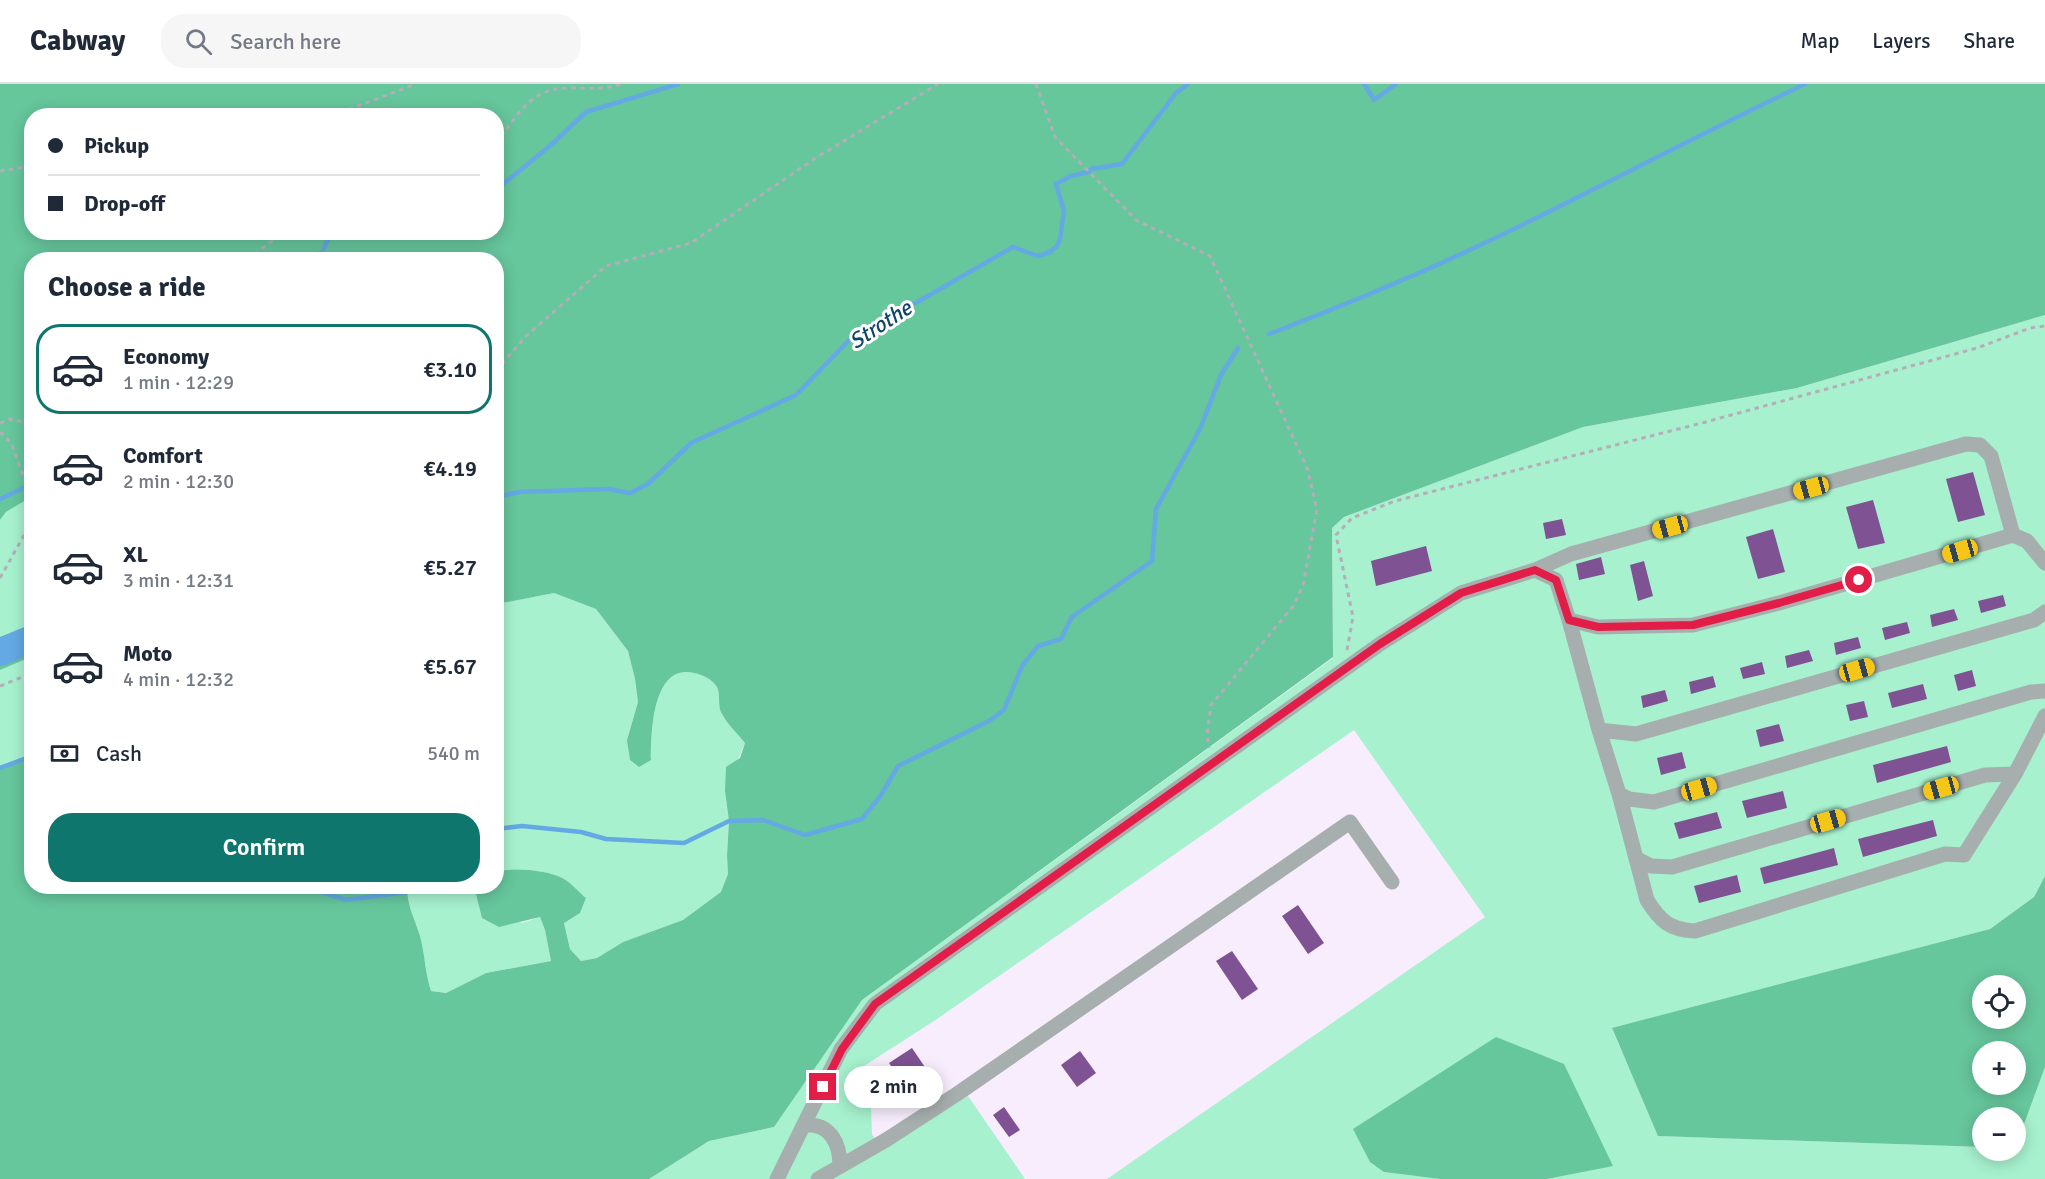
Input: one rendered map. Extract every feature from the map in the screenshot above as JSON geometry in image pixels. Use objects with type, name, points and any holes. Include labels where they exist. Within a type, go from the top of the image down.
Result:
[{"type":"lane","points":[[777,1179],[842,1049],[875,1004],[1344,669],[1461,593],[1535,570],[1571,554],[1966,444],[1980,445],[1991,456],[2013,535]]},
{"type":"lane","points":[[1569,620],[1598,627],[1693,625],[1790,600],[2013,535],[2027,541],[2045,563]]},
{"type":"lane","points":[[1535,570],[1556,580],[1619,794],[1647,900],[1656,916],[1675,929],[1695,931],[1945,854],[1964,855],[2015,774],[2045,717]]},
{"type":"lane","points":[[1599,730],[1636,734],[2034,620],[2045,612]]},
{"type":"lane","points":[[1619,794],[1629,799],[1654,802],[2031,692],[2045,692]]},
{"type":"lane","points":[[1637,859],[1651,866],[1672,867],[1985,775],[2015,774]]},
{"type":"lane","points":[[818,1179],[886,1140],[957,1094],[1350,822],[1392,882]]},
{"type":"lane","points":[[804,1125],[813,1124],[830,1132],[840,1154],[840,1166]]},
{"type":"path","points":[[352,108],[416,84]]},
{"type":"path","points":[[504,133],[522,107],[536,96],[567,88],[612,88],[621,84]]},
{"type":"path","points":[[504,362],[525,338],[606,266],[692,243],[814,159],[938,84]]},
{"type":"path","points":[[1036,84],[1055,136],[1136,220],[1210,256],[1307,468],[1317,509],[1303,585],[1294,604],[1211,705],[1207,734],[1210,764]]},
{"type":"path","points":[[0,171],[24,167]]},
{"type":"path","points":[[258,252],[272,240]]},
{"type":"path","points":[[1344,669],[1353,617],[1336,535],[1353,518],[1395,501],[1713,420],[1977,348],[2030,328],[2045,326]]},
{"type":"path","points":[[0,423],[10,419],[24,422]]},
{"type":"path","points":[[0,432],[11,443],[24,478]]},
{"type":"path","points":[[0,578],[24,535]]},
{"type":"path","points":[[0,686],[24,676]]},
{"type":"green space","points":[[0,84],[2045,84],[2045,315],[1797,388],[1583,427],[1344,517],[1332,528],[1333,657],[862,1000],[774,1127],[709,1141],[649,1179],[0,1179],[0,768],[24,759],[24,894],[408,894],[422,943],[431,991],[446,993],[486,973],[551,961],[540,917],[499,927],[482,918],[476,894],[504,894],[504,870],[549,873],[564,879],[586,898],[580,913],[564,923],[570,949],[581,961],[597,958],[623,942],[683,920],[721,892],[728,874],[729,821],[725,791],[726,767],[740,758],[745,743],[721,711],[715,684],[694,673],[680,673],[670,679],[662,689],[657,703],[651,760],[639,767],[630,760],[627,740],[638,702],[628,651],[596,609],[554,593],[504,603],[504,252],[24,252],[24,501],[6,512],[0,520]]},
{"type":"green space","points":[[2045,315],[2045,876],[2034,897],[1990,929],[1612,1029],[1659,1136],[1972,1147],[1972,1161],[2026,1161],[2026,1119],[2045,1067],[2045,1179],[1547,1179],[1613,1165],[1384,1172],[1440,1179],[1107,1179],[1485,917],[1354,730],[937,1019],[864,1066],[870,1080],[872,1134],[882,1149],[968,1096],[1025,1179],[649,1179],[709,1141],[774,1127],[862,1000],[1333,658],[1332,528],[1344,517],[1583,427],[1797,388]]},
{"type":"green space","points":[[24,501],[24,636],[0,646],[0,520],[6,512]]},
{"type":"green space","points":[[554,593],[596,609],[628,651],[635,679],[638,702],[627,740],[651,760],[657,703],[662,689],[670,679],[680,673],[701,675],[715,684],[721,711],[745,743],[725,791],[729,821],[728,874],[722,892],[683,920],[623,942],[597,958],[581,961],[570,949],[564,922],[580,913],[586,898],[563,879],[549,873],[504,870],[504,603]]},
{"type":"green space","points":[[24,636],[24,660],[0,670],[0,646]]},
{"type":"green space","points":[[24,660],[24,759],[0,768],[0,670]]},
{"type":"green space","points":[[2045,876],[2045,1067],[2026,1119],[2026,1107],[1972,1107],[1972,1147],[1658,1136],[1612,1028],[1990,929],[2034,897]]},
{"type":"green space","points":[[476,894],[522,923],[540,917],[551,961],[486,973],[446,993],[431,991],[422,943],[408,895]]},
{"type":"green space","points":[[1496,1037],[1564,1064],[1613,1166],[1547,1179],[1440,1179],[1384,1172],[1370,1162],[1353,1129]]},
{"type":"building","points":[[1973,472],[1985,515],[1958,522],[1946,479]]},
{"type":"building","points":[[1873,500],[1885,543],[1858,549],[1846,507]]},
{"type":"building","points":[[1562,519],[1566,535],[1546,539],[1543,523]]},
{"type":"building","points":[[1773,529],[1785,572],[1758,579],[1746,537]]},
{"type":"building","points":[[1426,546],[1432,571],[1376,586],[1371,561]]},
{"type":"building","points":[[1601,557],[1605,574],[1579,580],[1576,564]]},
{"type":"building","points":[[1644,561],[1653,596],[1638,601],[1630,565]]},
{"type":"building","points":[[2003,595],[2006,606],[1981,613],[1978,601]]},
{"type":"building","points":[[1954,609],[1958,620],[1932,627],[1930,615]]},
{"type":"building","points":[[1907,622],[1910,633],[1885,640],[1882,628]]},
{"type":"building","points":[[1858,637],[1861,648],[1836,655],[1834,643]]},
{"type":"building","points":[[1809,650],[1813,661],[1787,668],[1785,656]]},
{"type":"building","points":[[1762,662],[1765,674],[1743,679],[1740,668]]},
{"type":"building","points":[[1972,670],[1976,686],[1958,691],[1954,675]]},
{"type":"building","points":[[1713,676],[1716,687],[1691,694],[1689,682]]},
{"type":"building","points":[[1923,684],[1927,699],[1892,708],[1888,693]]},
{"type":"building","points":[[1665,690],[1668,701],[1643,708],[1641,696]]},
{"type":"building","points":[[1864,701],[1868,717],[1850,721],[1846,705]]},
{"type":"building","points":[[1779,724],[1784,741],[1760,747],[1756,730]]},
{"type":"building","points":[[1947,746],[1951,762],[1877,783],[1873,765]]},
{"type":"building","points":[[1682,752],[1686,768],[1661,775],[1657,758]]},
{"type":"building","points":[[1783,791],[1787,808],[1747,818],[1742,801]]},
{"type":"building","points":[[1717,812],[1722,828],[1679,839],[1674,823]]},
{"type":"building","points":[[1933,820],[1937,836],[1863,857],[1858,839]]},
{"type":"building","points":[[1834,848],[1838,865],[1764,884],[1760,868]]},
{"type":"building","points":[[1737,875],[1741,892],[1699,903],[1694,886]]},
{"type":"building","points":[[1298,905],[1324,943],[1308,954],[1282,916]]},
{"type":"building","points":[[1232,951],[1258,989],[1242,1000],[1216,961]]},
{"type":"building","points":[[912,1048],[931,1076],[892,1102],[883,1089],[899,1078],[889,1063]]},
{"type":"building","points":[[1080,1051],[1096,1073],[1077,1087],[1061,1065]]},
{"type":"building","points":[[1004,1107],[1020,1130],[1009,1137],[993,1115]]},
{"type":"waterway","points":[[504,183],[551,145],[586,112],[678,84]]},
{"type":"waterway","name":"Strothe","points":[[504,495],[519,492],[608,489],[630,493],[648,484],[691,443],[796,395],[855,334],[914,304],[1013,247],[1038,256],[1050,252],[1057,246],[1060,239],[1064,211],[1056,184],[1071,176],[1089,172],[1091,169],[1122,164],[1176,93],[1188,84]]},
{"type":"waterway","name":"Strothe","points":[[1364,84],[1374,100],[1396,84]]},
{"type":"waterway","points":[[1269,334],[1396,283],[1489,241],[1805,84]]},
{"type":"waterway","points":[[322,252],[328,240]]},
{"type":"waterway","points":[[504,828],[522,826],[581,832],[606,839],[684,843],[729,821],[763,820],[805,835],[862,819],[881,795],[898,766],[989,721],[1004,710],[1022,666],[1038,646],[1061,639],[1072,617],[1152,561],[1156,509],[1200,429],[1221,375],[1238,348]]},
{"type":"waterway","points":[[0,499],[24,488]]},
{"type":"waterway","name":"Strothe","points":[[0,652],[24,642]]},
{"type":"waterway","points":[[0,768],[24,759]]},
{"type":"waterway","points":[[327,894],[346,900],[392,894]]},
{"type":"route","points":[[823,1087],[842,1049],[875,1004],[1344,669],[1461,593],[1535,570],[1556,580],[1569,620],[1598,627],[1693,625],[1859,580]]}]
